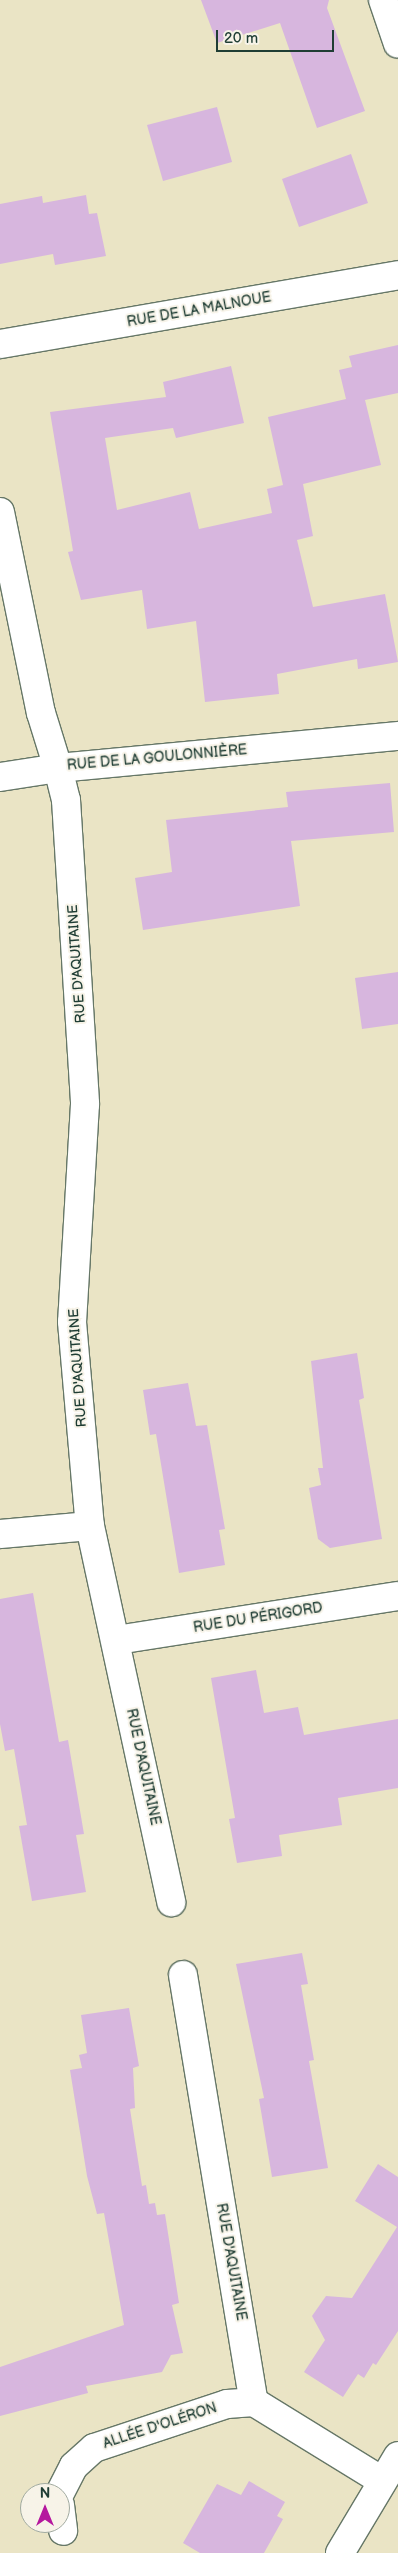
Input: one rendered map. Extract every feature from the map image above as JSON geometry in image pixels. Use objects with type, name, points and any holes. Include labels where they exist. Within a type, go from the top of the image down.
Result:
[{"type":"street","points":[[383,0],[398,44]]},
{"type":"street","name":"RUE DE LA MALNOUE","points":[[0,344],[398,276]]},
{"type":"street","name":"RUE DE LA GOULONNIÈRE","points":[[0,512],[41,713],[58,768],[398,736]]},
{"type":"street","points":[[0,777],[58,768]]},
{"type":"street","name":"RUE D'AQUITAINE","points":[[58,768],[66,800],[85,1104],[72,1322],[90,1526],[117,1640],[171,1902]]},
{"type":"street","points":[[0,1534],[90,1526]]},
{"type":"street","name":"RUE DU PÉRIGORD","points":[[117,1640],[398,1596]]},
{"type":"street","name":"RUE D'AQUITAINE","points":[[183,1975],[254,2402]]},
{"type":"street","points":[[254,2402],[381,2480]]},
{"type":"street","name":"ALLÉE D'OLÉRON","points":[[65,2483],[74,2466],[94,2448],[227,2404],[254,2402]]},
{"type":"street","points":[[340,2553],[381,2480],[398,2456]]},
{"type":"building","points":[[201,0],[329,0],[327,8],[365,111],[317,128],[280,23],[217,43]]},
{"type":"building","points":[[217,107],[232,162],[163,181],[147,125]]},
{"type":"building","points":[[351,154],[368,203],[299,227],[282,179]]},
{"type":"building","points":[[86,195],[89,214],[97,213],[106,256],[55,265],[53,254],[0,264],[0,204],[42,196],[43,203]]},
{"type":"building","points":[[398,345],[398,393],[365,400],[381,465],[303,484],[313,536],[297,540],[313,607],[385,594],[398,662],[358,669],[357,659],[277,674],[279,694],[205,702],[196,621],[147,629],[142,590],[81,600],[68,552],[73,551],[50,412],[166,397],[163,382],[231,366],[244,423],[176,438],[173,428],[105,438],[117,510],[190,492],[199,529],[272,513],[267,489],[283,485],[268,417],[346,399],[339,370],[352,367],[349,356]]},
{"type":"building","points":[[390,783],[394,832],[291,841],[300,906],[143,930],[135,878],[172,872],[166,820],[288,807],[286,792]]},
{"type":"building","points":[[398,972],[398,1024],[362,1029],[355,978]]},
{"type":"building","points":[[357,1353],[364,1398],[359,1400],[382,1539],[330,1548],[318,1539],[309,1488],[321,1485],[318,1468],[323,1468],[311,1361]]},
{"type":"building","points":[[188,1383],[196,1426],[207,1425],[225,1529],[219,1530],[225,1565],[179,1573],[156,1434],[150,1435],[143,1390]]},
{"type":"building","points":[[33,1593],[59,1742],[68,1740],[84,1834],[76,1835],[86,1892],[32,1901],[19,1826],[27,1825],[14,1749],[5,1751],[0,1724],[0,1599]]},
{"type":"building","points":[[256,1670],[264,1713],[298,1707],[304,1735],[398,1719],[398,1788],[338,1798],[342,1825],[279,1835],[282,1856],[237,1863],[229,1819],[235,1818],[211,1678]]},
{"type":"building","points":[[302,1953],[308,1984],[301,1985],[314,2060],[309,2061],[328,2168],[272,2177],[259,2099],[264,2098],[236,1964]]},
{"type":"building","points":[[129,2008],[139,2066],[133,2068],[135,2108],[130,2109],[142,2186],[146,2185],[149,2204],[155,2203],[157,2215],[165,2214],[179,2303],[172,2305],[183,2353],[171,2355],[162,2372],[86,2386],[88,2393],[0,2416],[0,2367],[124,2325],[104,2213],[97,2214],[87,2176],[70,2070],[82,2068],[79,2055],[87,2053],[81,2015]]},
{"type":"building","points":[[378,2164],[398,2177],[398,2331],[376,2365],[373,2363],[364,2378],[358,2374],[343,2397],[304,2372],[325,2340],[312,2316],[326,2296],[352,2298],[397,2227],[355,2201]]},
{"type":"building","points":[[249,2481],[285,2502],[277,2516],[283,2519],[264,2553],[200,2553],[183,2543],[217,2484],[241,2495]]}]
